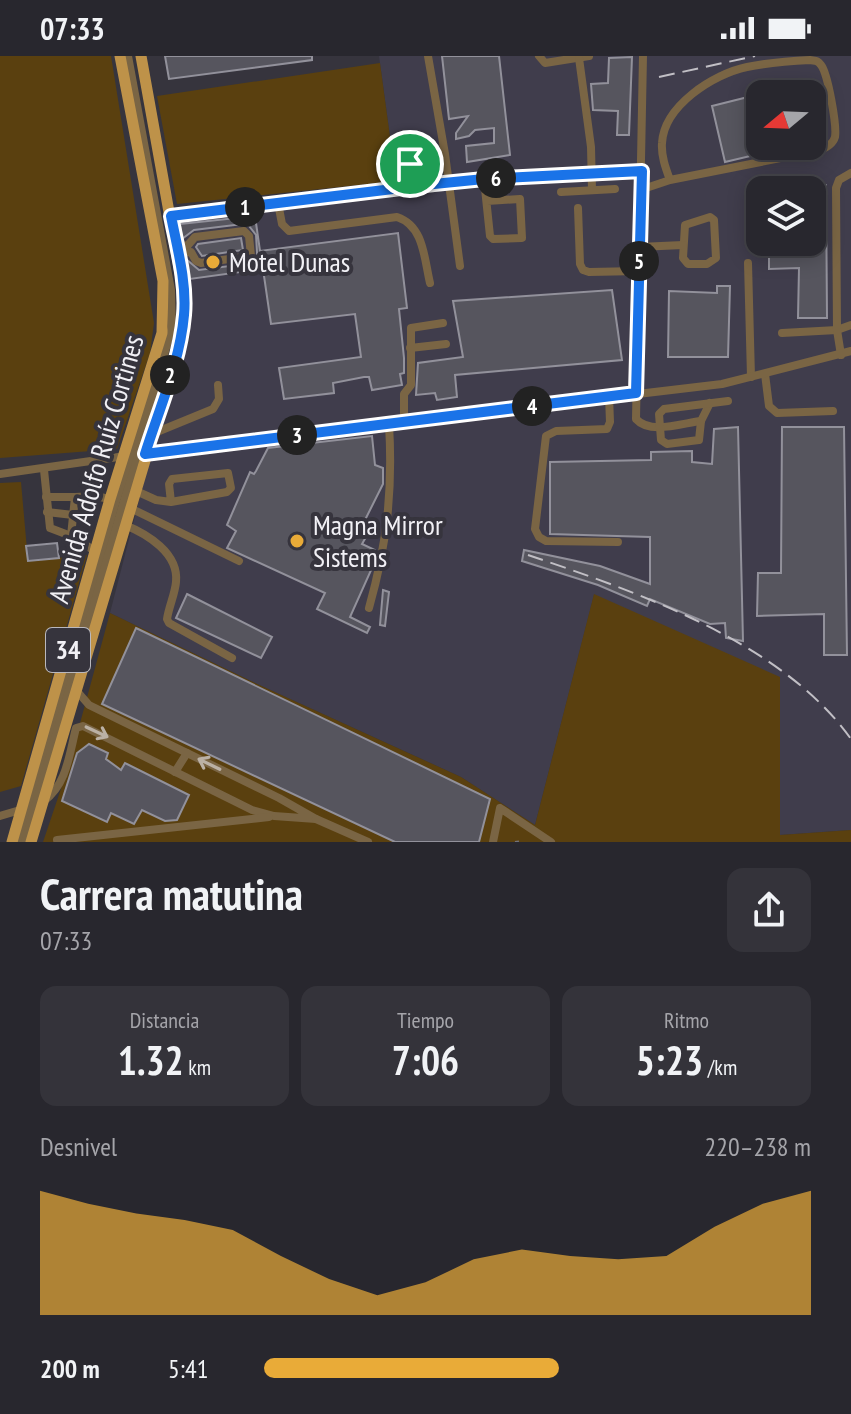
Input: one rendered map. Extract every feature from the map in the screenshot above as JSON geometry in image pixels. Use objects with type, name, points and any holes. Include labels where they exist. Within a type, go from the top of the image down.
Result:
[{"type":"main road","name":"Avenida Adolfo Ruíz Cortines","points":[[25,842],[43,801],[130,508],[134,490],[134,456],[162,333],[163,281],[120,56]]},
{"type":"main road","name":"Avenida Adolfo Ruíz Cortines","points":[[12,842],[110,499],[134,456],[151,434],[173,367],[184,316],[178,250],[141,56]]},
{"type":"street","points":[[25,842],[101,554],[172,327],[169,278],[130,56]]},
{"type":"street","points":[[428,56],[460,266]]},
{"type":"street","points":[[539,56],[545,63],[584,57],[592,190]]},
{"type":"street","points":[[643,56],[636,419],[642,426],[659,427],[701,421]]},
{"type":"street","points":[[640,190],[670,180],[821,150],[831,144],[835,136],[828,80],[823,67],[819,62],[810,60],[745,67],[698,91],[683,103],[663,133],[662,154],[670,180]]},
{"type":"street","points":[[431,160],[434,184]]},
{"type":"street","points":[[171,216],[448,182],[642,171]]},
{"type":"street","points":[[841,355],[837,330],[836,188],[839,180],[851,173]]},
{"type":"street","points":[[484,179],[490,236],[493,239],[522,238],[520,199],[487,201]]},
{"type":"street","points":[[561,192],[615,189]]},
{"type":"street","points":[[278,203],[282,224],[289,231],[397,217],[405,220],[419,236],[430,283]]},
{"type":"street","points":[[578,208],[583,270],[639,271]]},
{"type":"street","points":[[713,218],[716,258],[712,262],[688,264],[683,258],[683,245],[685,225],[713,218]]},
{"type":"street","points":[[241,231],[249,236],[251,261],[204,263],[196,261],[191,252],[178,250],[195,237],[241,231]]},
{"type":"street","points":[[639,247],[683,245]]},
{"type":"street","points":[[748,263],[751,377]]},
{"type":"street","points":[[404,422],[404,394],[411,385],[411,328],[443,323]]},
{"type":"street","points":[[782,333],[837,330],[851,325]]},
{"type":"street","points":[[410,348],[446,344]]},
{"type":"street","points":[[0,474],[722,384],[851,351]]},
{"type":"street","points":[[765,374],[769,406],[777,413],[833,411]]},
{"type":"street","points":[[151,434],[213,409],[219,399],[218,385]]},
{"type":"street","points":[[609,396],[610,422],[607,429],[556,431],[546,436],[535,529],[539,537],[546,541],[618,542]]},
{"type":"street","points":[[710,403],[701,421],[699,440],[663,443],[659,414],[664,409],[710,403],[728,401]]},
{"type":"street","points":[[369,608],[386,542],[391,460],[389,424]]},
{"type":"street","points":[[44,470],[50,528],[71,536],[95,551]]},
{"type":"street","points":[[134,490],[156,500],[171,502],[230,492],[229,475],[224,472],[172,479],[169,484],[171,502]]},
{"type":"street","points":[[46,497],[95,496],[110,499]]},
{"type":"street","points":[[71,536],[75,497]]},
{"type":"street","points":[[130,508],[239,561]]},
{"type":"street","points":[[47,512],[73,515]]},
{"type":"street","points":[[125,525],[152,538],[173,565],[177,577],[167,619],[169,623],[232,658]]},
{"type":"street","points":[[76,689],[89,705],[368,842]]},
{"type":"street","points":[[121,744],[130,725]]},
{"type":"street","points":[[43,801],[57,792],[76,728],[88,727],[252,810],[274,816]]},
{"type":"street","points":[[175,772],[187,753]]},
{"type":"street","points":[[493,842],[500,808],[551,842]]},
{"type":"street","points":[[0,816],[20,810]]},
{"type":"street","points":[[57,840],[274,816],[316,819]]},
{"type":"street","points":[[532,842],[534,831]]},
{"type":"path","points":[[515,842],[523,841]]},
{"type":"shaded area","points":[[0,56],[111,56],[154,323],[150,353],[117,449],[0,458]]},
{"type":"shaded area","points":[[379,56],[851,56],[851,830],[780,835],[594,595],[535,825],[461,777],[110,613],[152,450],[190,337],[178,212],[396,181]]},
{"type":"shaded area","points":[[380,63],[396,181],[177,204],[157,96]]},
{"type":"shaded area","points":[[21,482],[28,561],[87,555],[21,786],[0,792],[0,483]]},
{"type":"shaded area","points":[[594,594],[780,677],[780,835],[851,830],[851,842],[43,842],[67,771],[110,613],[461,777],[535,825]]},
{"type":"building","points":[[165,56],[312,56],[312,60],[169,79]]},
{"type":"building","points":[[442,56],[499,56],[510,155],[467,162],[466,146],[494,143],[494,128],[475,130],[469,136],[456,139],[456,133],[468,116],[449,119]]},
{"type":"building","points":[[632,57],[629,135],[617,135],[618,111],[593,110],[591,84],[608,83],[609,58]]},
{"type":"building","points":[[746,98],[746,157],[725,162],[712,106]]},
{"type":"building","points":[[826,185],[827,318],[798,318],[799,268],[769,269],[769,256],[826,256]]},
{"type":"building","points":[[255,216],[260,251],[398,233],[407,308],[399,309],[404,358],[404,373],[400,374],[402,385],[372,390],[369,377],[364,377],[333,383],[334,393],[284,399],[279,368],[361,357],[355,314],[271,324],[263,269],[258,270],[256,235],[249,226],[243,224],[194,230],[182,239],[180,224]]},
{"type":"building","points":[[241,238],[243,250],[202,256],[196,247],[198,244]]},
{"type":"building","points":[[186,259],[199,270],[245,264],[248,271],[190,279]]},
{"type":"building","points":[[717,286],[730,286],[728,357],[668,357],[669,291],[717,293]]},
{"type":"building","points":[[612,290],[622,360],[455,375],[457,397],[437,400],[435,393],[416,395],[418,363],[463,357],[453,301]]},
{"type":"building","points":[[738,427],[743,641],[726,638],[725,623],[710,624],[650,599],[647,606],[598,585],[522,561],[524,550],[600,566],[650,584],[650,537],[550,534],[550,462],[651,460],[651,452],[692,451],[692,462],[712,464],[714,429]]},
{"type":"building","points":[[782,427],[844,427],[847,655],[824,655],[824,614],[757,616],[758,573],[781,573]]},
{"type":"building","points":[[372,436],[375,465],[383,468],[383,484],[357,536],[366,537],[362,544],[375,550],[372,568],[350,617],[370,627],[367,633],[317,609],[325,593],[227,548],[236,531],[227,525],[250,472],[254,474],[268,448]]},
{"type":"building","points":[[57,543],[59,558],[28,561],[26,546]]},
{"type":"building","points":[[383,590],[389,592],[385,626],[380,625]]},
{"type":"building","points":[[187,594],[272,637],[261,658],[176,618]]},
{"type":"building","points":[[136,628],[490,799],[479,842],[395,842],[102,704]]},
{"type":"building","points":[[89,744],[108,753],[106,759],[121,770],[125,763],[189,795],[177,820],[165,821],[142,810],[134,824],[111,813],[107,822],[62,801],[77,753]]},
{"type":"railway","points":[[659,77],[755,56]]},
{"type":"railway","points":[[528,555],[660,604],[747,648],[787,675],[822,705],[851,739]]},
{"type":"place","name":"Motel Dunas","points":[[213,262]]},
{"type":"place","name":"Magna Mirror Sistems","points":[[297,541]]},
{"type":"route","points":[[410,164],[406,162],[405,148],[425,145],[429,146],[434,184],[642,171],[636,393],[145,454],[173,367],[184,316],[181,274],[171,216],[434,184],[431,160],[410,164]]}]
